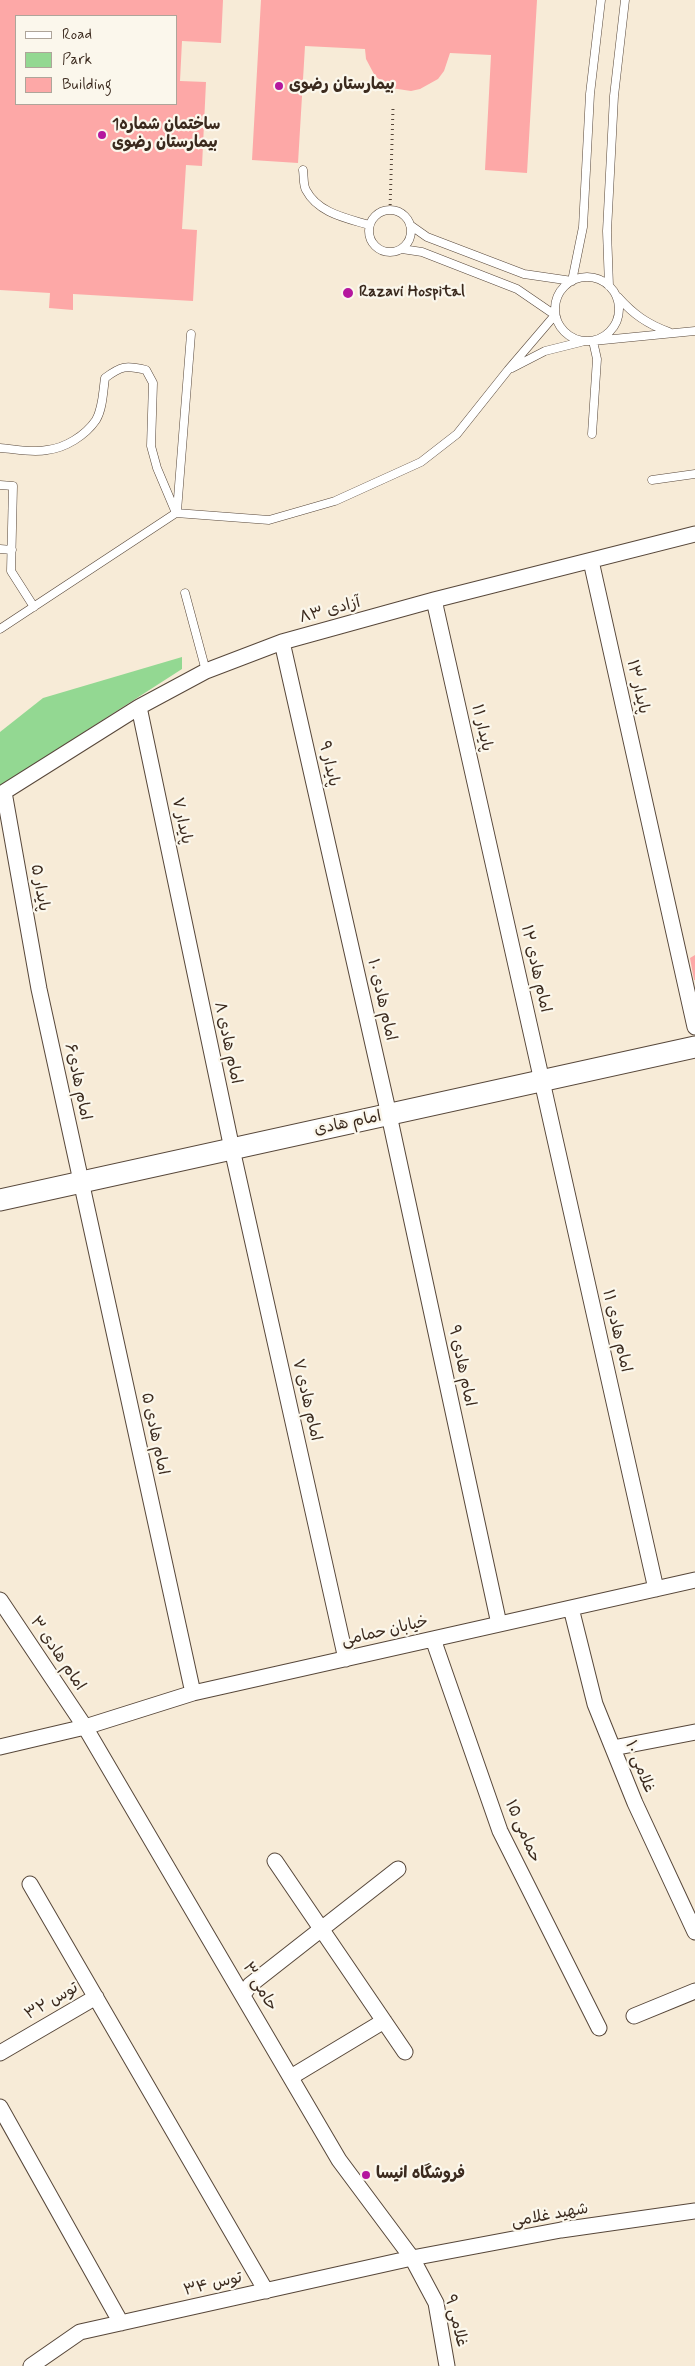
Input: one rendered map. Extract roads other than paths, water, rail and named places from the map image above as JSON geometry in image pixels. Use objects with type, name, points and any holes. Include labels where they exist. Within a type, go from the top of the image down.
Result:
[{"type":"main road","name":"امام هادی","points":[[0,1200],[695,1047]]},
{"type":"street","name":"آزادی ۸۳","points":[[4,792],[139,707],[206,671],[282,642],[434,600],[695,534]]},
{"type":"street","name":"پایدار ۱۳","points":[[590,561],[695,1028]]},
{"type":"street","name":"پایدار ۱۱","points":[[434,600],[494,864]]},
{"type":"street","name":"پایدار ۹","points":[[282,642],[339,894]]},
{"type":"street","name":"پایدار ۷","points":[[139,707],[189,944]]},
{"type":"street","name":"پایدار ۵","points":[[4,792],[39,989]]},
{"type":"street","name":"امام هادی ۱۲","points":[[494,864],[542,1081]]},
{"type":"street","name":"امام هادی ۱۰","points":[[339,894],[390,1115]]},
{"type":"street","name":"امام هادی ۸","points":[[189,944],[232,1149]]},
{"type":"street","name":"امام هادی۶","points":[[39,989],[80,1183]]},
{"type":"street","name":"امام هادی ۱۱","points":[[542,1081],[656,1589]]},
{"type":"street","name":"امام هادی ۹","points":[[390,1115],[499,1624]]},
{"type":"street","name":"امام هادی ۷","points":[[232,1149],[346,1659]]},
{"type":"street","name":"امام هادی ۵","points":[[80,1183],[193,1693]]},
{"type":"street","name":"خیابان حمامی","points":[[0,1747],[85,1727],[193,1693],[695,1580]]},
{"type":"street","name":"امام هادی ۳","points":[[0,1600],[85,1727]]},
{"type":"street","name":"غلامی ۱۰","points":[[571,1608],[596,1704],[635,1803],[695,1932]]},
{"type":"street","name":"حمامی ۱۵","points":[[433,1639],[500,1831],[599,2028]]},
{"type":"street","name":"حامی ۳","points":[[85,1727],[339,2160],[412,2258]]},
{"type":"street","points":[[613,1748],[695,1732]]},
{"type":"street","points":[[276,1861],[405,2052]]},
{"type":"street","points":[[243,1994],[250,1986],[321,1928],[398,1869]]},
{"type":"street","points":[[30,1884],[266,2291]]},
{"type":"street","points":[[634,2016],[695,1991]]},
{"type":"street","name":"توس ۳۲","points":[[0,2053],[96,1997]]},
{"type":"street","points":[[291,2077],[384,2021]]},
{"type":"street","points":[[0,2108],[121,2323]]},
{"type":"street","name":"شهید غلامی","points":[[412,2258],[561,2230],[695,2211]]},
{"type":"street","name":"توس ۳۴","points":[[31,2366],[80,2332],[412,2258]]},
{"type":"street","name":"غلامی ۹","points":[[412,2258],[436,2304],[447,2366]]},
{"type":"lane","points":[[0,629],[176,513],[269,520],[358,492],[421,462],[457,434],[555,315],[558,295],[572,281],[583,227],[590,94],[601,0]]},
{"type":"lane","points":[[609,286],[607,231],[614,96],[625,0]]},
{"type":"lane","points":[[303,170],[305,189],[317,204],[337,216],[370,225]]},
{"type":"lane","points":[[583,341],[565,332],[555,315],[517,289],[422,252],[402,249],[390,253],[377,249],[369,238],[370,225],[377,214],[390,210],[402,214],[410,225],[427,236],[524,274],[572,281],[591,277],[609,286],[637,316],[651,326],[673,333]]},
{"type":"lane","points":[[402,249],[410,238],[410,225]]},
{"type":"lane","points":[[593,341],[611,331],[616,323],[619,313],[616,294]]},
{"type":"lane","points":[[508,370],[545,351],[583,341],[695,331]]},
{"type":"lane","points":[[176,513],[190,334]]},
{"type":"lane","points":[[592,434],[597,359],[593,341]]},
{"type":"lane","points":[[0,448],[45,451],[65,446],[82,434],[96,419],[102,400],[105,378],[118,368],[132,366],[146,370],[153,383],[150,446],[176,513]]},
{"type":"lane","points":[[652,480],[695,474]]},
{"type":"lane","points":[[0,485],[13,486],[11,571],[34,607]]},
{"type":"lane","points":[[0,549],[12,550]]},
{"type":"lane","points":[[185,593],[206,671]]},
{"type":"place","name":"بیمارستان رضوی","points":[[279,86]]},
{"type":"place","name":"ساختمان شماره1 بیمارستان رضوی","points":[[102,135]]},
{"type":"place","name":"Razavi Hospital","points":[[348,293]]},
{"type":"place","name":"فروشگاه انیسا","points":[[366,2175]]}]
